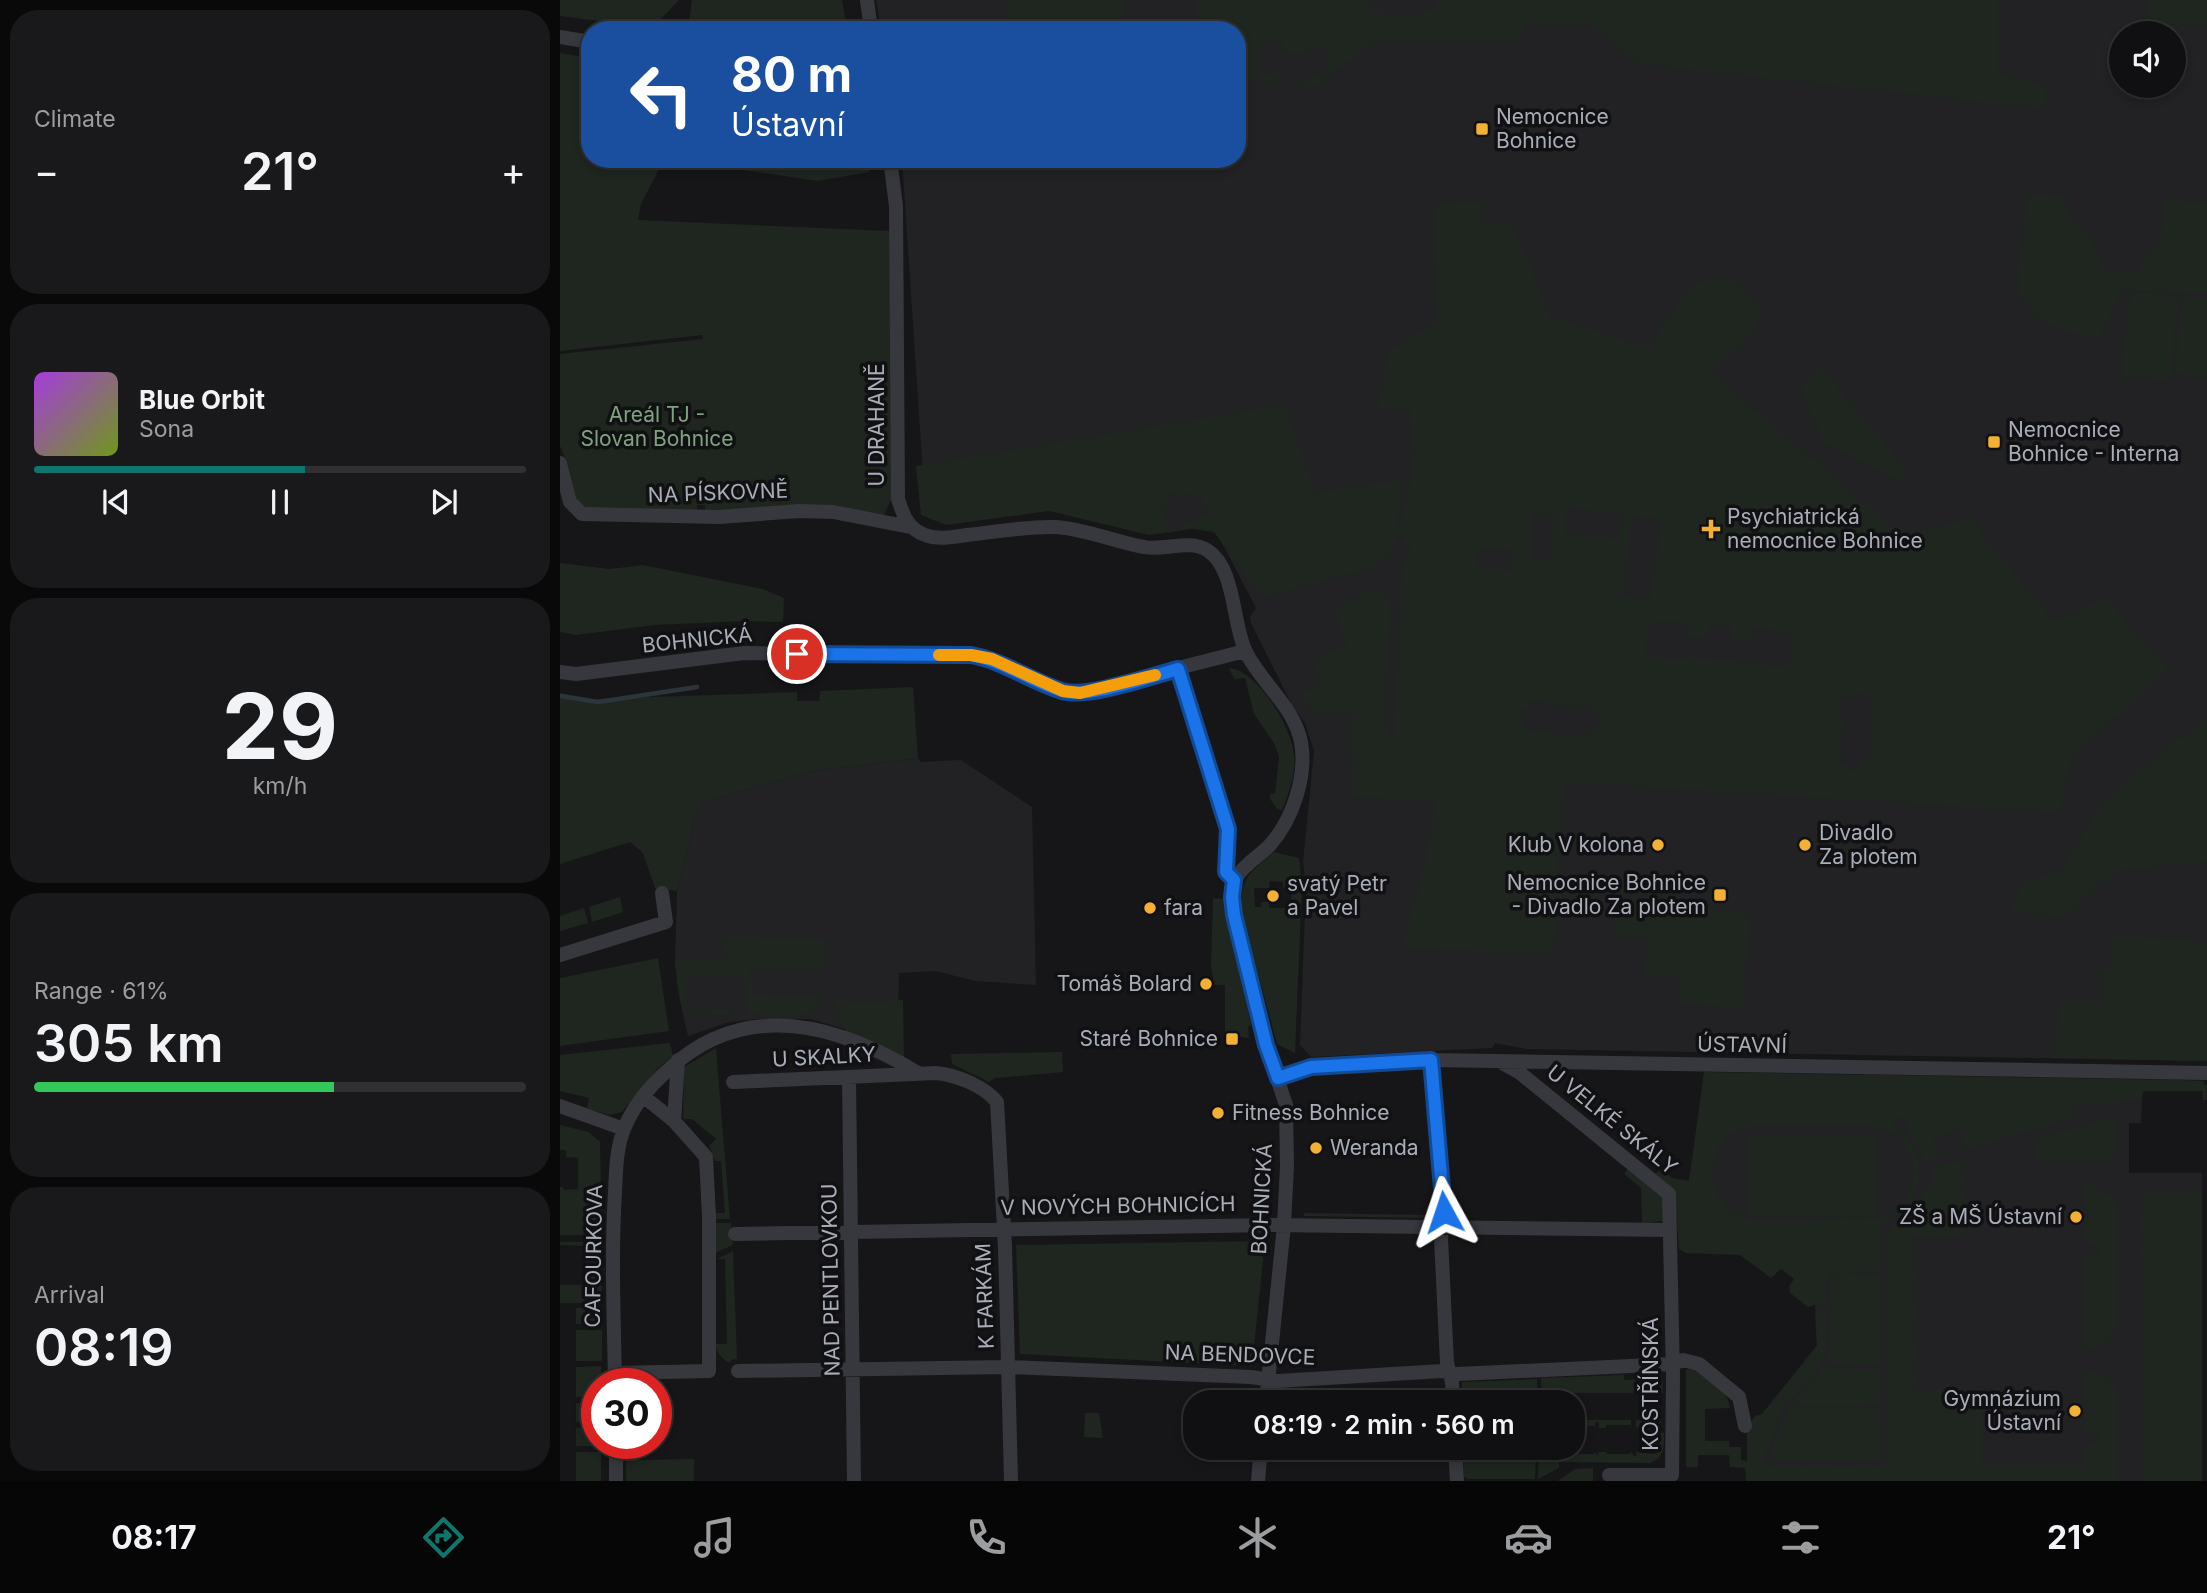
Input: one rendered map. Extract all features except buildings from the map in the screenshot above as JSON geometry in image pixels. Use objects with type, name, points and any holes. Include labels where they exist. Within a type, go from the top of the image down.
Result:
[{"type":"street","points":[[867,0],[870,21]]},
{"type":"street","points":[[560,37],[581,40]]},
{"type":"street","name":"U DRAHANĚ","points":[[891,168],[896,206],[898,499],[911,527]]},
{"type":"street","name":"NA PÍSKOVNĚ","points":[[560,463],[570,502],[582,514],[719,517],[799,511],[833,512],[911,527]]},
{"type":"street","points":[[911,527],[925,536],[942,538],[1058,527],[1089,531],[1146,548],[1192,545],[1206,549],[1218,561],[1225,574],[1245,651],[1292,718],[1300,741],[1302,767],[1296,797],[1285,823],[1270,845],[1234,880]]},
{"type":"street","name":"BOHNICKÁ","points":[[560,672],[576,674],[744,653],[971,655],[992,659],[1063,691],[1080,693],[1245,651]]},
{"type":"street","name":"BOHNICKÁ","points":[[1178,669],[1228,829],[1226,872],[1234,880],[1234,915],[1266,1045],[1286,1105],[1284,1225],[1267,1390]]},
{"type":"street","points":[[560,955],[666,922],[662,892]]},
{"type":"street","name":"U SKALKY","points":[[678,1060],[712,1038],[750,1027],[789,1026],[826,1030],[884,1052],[918,1073]]},
{"type":"street","points":[[674,1121],[678,1060]]},
{"type":"street","name":"CAFOURKOVA","points":[[615,1368],[614,1215],[617,1159],[624,1129],[643,1096],[678,1060]]},
{"type":"street","points":[[1431,1060],[1444,1212],[1442,1252],[1451,1390]]},
{"type":"street","name":"ÚSTAVNÍ","points":[[1278,1078],[1311,1067],[1431,1060],[2207,1073]]},
{"type":"street","name":"U VELKÉ SKÁLY","points":[[1498,1060],[1520,1073],[1669,1194],[1670,1230]]},
{"type":"street","name":"U SKALKY","points":[[733,1083],[918,1073],[949,1075],[989,1093],[999,1109]]},
{"type":"street","name":"NAD PENTLOVKOU","points":[[849,1077],[855,1481]]},
{"type":"street","points":[[643,1096],[674,1121],[706,1157],[709,1216],[709,1371],[672,1374]]},
{"type":"street","points":[[560,1106],[624,1129]]},
{"type":"street","name":"K FARKÁM","points":[[999,1109],[1011,1481]]},
{"type":"street","name":"V NOVÝCH BOHNICÍCH","points":[[735,1234],[1284,1225],[1670,1230]]},
{"type":"street","name":"KOSTŘÍNSKÁ","points":[[1609,1475],[1672,1475],[1670,1230]]},
{"type":"street","name":"NA BENDOVCE","points":[[738,1371],[1008,1367],[1268,1380],[1673,1364],[1683,1360],[1699,1364],[1739,1397],[1745,1426]]},
{"type":"street","points":[[616,1459],[616,1481]]},
{"type":"street","points":[[1258,1481],[1260,1460]]},
{"type":"street","points":[[1456,1460],[1457,1481]]},
{"type":"shaded area","name":"Psychiatrická nemocnice Bohnice","points":[[876,0],[2207,0],[2207,1061],[1527,1049],[1495,1043],[1492,1048],[1311,1057],[1300,1045],[1306,885],[1303,862],[1314,751],[1305,723],[1292,705],[1251,623],[1250,616],[1256,608],[1208,516],[1170,533],[1165,525],[1069,501],[925,504],[903,168],[1246,168],[1246,21],[880,21]]},
{"type":"shaded area","points":[[918,758],[921,762],[961,760],[1032,807],[1036,985],[976,981],[935,971],[899,973],[898,1017],[851,1031],[811,1019],[755,1019],[726,1023],[688,1036],[675,962],[677,891],[696,813],[702,802],[812,771]]},
{"type":"shaded area","points":[[1701,1100],[2142,1100],[2141,1123],[2129,1123],[2129,1173],[2202,1173],[2202,1481],[1762,1481],[1762,1414],[1817,1345],[1814,1278],[1689,1181]]},
{"type":"green space","points":[[560,0],[679,0],[659,21],[598,21],[560,16]]},
{"type":"green space","points":[[692,0],[842,0],[846,21],[689,21]]},
{"type":"green space","points":[[1006,0],[1123,0],[1125,8],[1120,20],[1117,21],[1009,21]]},
{"type":"green space","points":[[1197,0],[1369,0],[1369,8],[1382,9],[1382,16],[1423,18],[1423,11],[1437,11],[1437,0],[1998,0],[1998,74],[2046,86],[2045,109],[1641,64],[1587,23],[1528,23],[1516,42],[1375,40],[1317,87],[1246,80],[1246,21],[1197,21]],"holes":[[[1260,39],[1282,40],[1282,53],[1307,54],[1307,46],[1329,47],[1328,76],[1307,75],[1306,83],[1279,82],[1279,74],[1258,73]]]},
{"type":"green space","points":[[2148,0],[2207,0],[2207,27],[2186,25],[2186,21],[2147,21]]},
{"type":"green space","name":"Areál TJ - Slovan Bohnice","points":[[560,53],[581,56],[581,168],[659,168],[641,204],[638,220],[890,231],[892,498],[880,523],[808,510],[705,511],[705,505],[697,505],[697,511],[589,511],[576,499],[568,464],[560,446],[560,354],[703,339],[702,335],[560,351]]},
{"type":"green space","points":[[730,168],[869,168],[870,172],[818,181]]},
{"type":"green space","points":[[2028,194],[2065,196],[2070,218],[2086,233],[2108,274],[2138,271],[2147,253],[2161,238],[2166,199],[2207,204],[2207,294],[2123,290],[2098,341],[2042,323],[2016,293]]},
{"type":"green space","points":[[1481,202],[1483,222],[1509,223],[1533,271],[1550,317],[1648,347],[1692,284],[1707,280],[1735,279],[1763,308],[1747,340],[1710,371],[1900,534],[1971,520],[2053,621],[2071,616],[2104,597],[2169,669],[2070,759],[2060,812],[1563,782],[1554,955],[1403,947],[1427,853],[1436,803],[1353,796],[1351,713],[1315,715],[1306,706],[1302,694],[1320,685],[1315,660],[1347,644],[1333,609],[1377,587],[1383,591],[1390,604],[1385,726],[1394,740],[1402,569],[1411,549],[1397,532],[1394,551],[1369,569],[1261,597],[1214,532],[1192,529],[1149,535],[1049,511],[946,525],[921,515],[916,466],[1285,405],[1315,493],[1402,480],[1397,530],[1407,499],[1412,470],[1413,441],[1409,408],[1378,409],[1389,351],[1437,320],[1433,204]],"holes":[[[1174,491],[1178,499],[1192,492],[1195,499],[1201,496],[1209,514],[1170,531],[1160,508],[1171,502],[1168,495]],[[1568,508],[1623,514],[1620,539],[1565,533]],[[1532,514],[1555,515],[1555,524],[1552,524],[1551,559],[1531,558]],[[1632,516],[1661,519],[1651,599],[1622,596]],[[1479,547],[1511,549],[1510,572],[1502,572],[1502,568],[1478,567],[1476,554]],[[1655,621],[1687,623],[1686,637],[1706,638],[1710,625],[1731,627],[1733,640],[1752,641],[1754,627],[1779,630],[1779,633],[1791,634],[1792,657],[1789,658],[1789,666],[1776,667],[1751,662],[1647,657],[1646,636],[1649,625],[1655,625]],[[1853,691],[1857,691],[1857,694],[1872,695],[1873,746],[1870,748],[1869,758],[1862,758],[1859,772],[1846,768],[1846,763],[1840,762],[1844,717],[1840,716],[1841,697],[1852,697]],[[1529,700],[1549,701],[1549,706],[1582,707],[1583,701],[1587,701],[1587,707],[1595,708],[1594,714],[1599,714],[1597,732],[1587,729],[1587,737],[1574,738],[1564,734],[1524,730],[1525,716],[1521,715],[1522,711],[1516,709],[1528,710]]]},
{"type":"green space","points":[[2130,292],[2178,296],[2171,381],[2121,375]]},
{"type":"green space","points":[[2183,296],[2207,297],[2207,376],[2174,374]]},
{"type":"green space","points":[[1818,365],[1909,472],[1900,481],[1824,443],[1801,391]]},
{"type":"green space","points":[[560,563],[610,569],[643,565],[763,589],[784,598],[783,622],[655,625],[576,635],[560,632]]},
{"type":"green space","points":[[1229,668],[1240,671],[1262,690],[1288,732],[1294,756],[1294,770],[1282,810],[1277,809],[1270,799],[1270,794],[1275,793],[1279,757],[1274,743],[1254,714],[1245,678],[1234,679]]},
{"type":"green space","points":[[913,687],[918,758],[812,771],[702,802],[696,813],[677,891],[655,888],[643,853],[630,842],[560,864],[560,693],[594,699],[797,692],[797,701],[819,701],[820,691]]},
{"type":"green space","points":[[2207,717],[2207,862],[2116,870],[2064,917],[2011,912],[2021,884],[2063,869],[2103,800]]},
{"type":"green space","points":[[1274,852],[1299,858],[1302,885],[1295,1053],[1277,1044],[1241,910],[1242,890],[1248,876]],"holes":[[[1270,881],[1283,882],[1283,888],[1292,889],[1290,908],[1269,908],[1269,902],[1261,902],[1261,907],[1255,907],[1254,888],[1269,888]]]},
{"type":"green space","points":[[620,897],[623,912],[592,922],[589,907]]},
{"type":"green space","points":[[1213,898],[1225,899],[1226,920],[1251,1025],[1248,1027],[1249,1038],[1225,1035],[1225,985],[1214,985],[1211,965]]},
{"type":"green space","points":[[1619,901],[1740,911],[1750,923],[1742,1008],[1679,1003],[1680,978],[1644,975],[1647,939],[1616,936]]},
{"type":"green space","points":[[584,908],[588,923],[560,931],[560,916]]},
{"type":"green space","points":[[2117,936],[2207,942],[2207,1061],[2054,1058],[2059,1000],[2097,1001],[2101,998],[2103,969],[2111,969],[2113,940]]},
{"type":"green space","points":[[726,937],[824,939],[825,967],[750,967],[753,995],[822,996],[818,1005],[811,1011],[791,1016],[747,1013],[746,978],[686,978],[687,1003],[693,1008],[730,1009],[731,1012],[726,1015],[689,1010],[680,1000],[675,962],[677,957],[726,959]]},
{"type":"green space","points":[[658,958],[669,1031],[560,1046],[560,978]]},
{"type":"green space","points":[[837,992],[842,993],[842,1002],[892,1003],[892,1000],[903,1000],[904,1060],[849,1034],[840,1020]]},
{"type":"green space","points":[[670,1043],[673,1056],[658,1068],[622,1112],[610,1115],[587,1109],[589,1098],[560,1091],[560,1055]]},
{"type":"green space","points":[[716,1048],[730,1219],[714,1219],[714,1213],[725,1213],[721,1161],[715,1161],[709,1146],[716,1139],[692,1119],[683,1119],[684,1067]]},
{"type":"green space","points":[[1062,1052],[1063,1072],[995,1078],[989,1082],[952,1064],[951,1054]]},
{"type":"green space","points":[[1704,1072],[2183,1080],[2204,1081],[2207,1085],[2207,1100],[2203,1100],[2203,1091],[2143,1091],[2142,1100],[2117,1100],[2117,1104],[2072,1105],[2072,1119],[1924,1161],[1919,1146],[1906,1131],[1906,1118],[1896,1117],[1894,1126],[1906,1137],[1915,1151],[1919,1180],[1907,1207],[1880,1224],[1880,1272],[1830,1274],[1827,1277],[1826,1302],[1808,1307],[1790,1293],[1789,1286],[1794,1279],[1781,1269],[1771,1278],[1740,1255],[1686,1253],[1679,1249],[1675,1198],[1655,1174],[1662,1169],[1672,1178],[1689,1181]],"holes":[[[1758,1125],[1866,1125],[1881,1128],[1895,1134],[1905,1145],[1912,1159],[1912,1189],[1904,1203],[1892,1213],[1877,1219],[1757,1220],[1737,1214],[1723,1203],[1715,1188],[1712,1172],[1715,1155],[1724,1141],[1738,1130]],[[1959,1129],[1964,1145],[1938,1153],[1933,1137]]]},
{"type":"green space","points":[[2110,1118],[2116,1121],[2116,1154],[2111,1161],[2036,1162],[2036,1144],[2042,1137]]},
{"type":"green space","points":[[560,1125],[589,1132],[600,1142],[602,1232],[595,1235],[560,1235],[560,1187],[564,1190],[578,1189],[578,1158],[566,1157],[566,1150],[560,1150]]},
{"type":"green space","points":[[1748,1135],[1876,1136],[1875,1217],[1748,1216]]},
{"type":"green space","points":[[1963,1160],[1962,1235],[1912,1237],[1915,1389],[1981,1391],[1982,1465],[2086,1465],[2086,1445],[2100,1444],[2100,1432],[2086,1432],[2086,1370],[2100,1375],[2117,1391],[2117,1481],[1746,1481],[1745,1468],[1730,1467],[1729,1455],[1698,1455],[1698,1467],[1686,1467],[1686,1370],[1693,1367],[1716,1384],[1725,1395],[1730,1408],[1705,1409],[1705,1441],[1729,1441],[1729,1447],[1741,1447],[1741,1460],[1747,1461],[1747,1428],[1755,1416],[1762,1414],[1817,1346],[1817,1312],[1826,1314],[1827,1347],[1820,1366],[1784,1406],[1762,1465],[1887,1466],[1887,1232],[1907,1215],[1929,1187],[1933,1187],[1933,1169]]},
{"type":"green space","points":[[1629,1167],[1663,1195],[1665,1221],[1642,1223],[1641,1188],[1624,1174]]},
{"type":"green space","points":[[2086,1182],[2114,1198],[2117,1205],[2117,1326],[2105,1343],[2086,1349],[2086,1256],[2100,1256],[2101,1244],[2086,1243]]},
{"type":"green space","points":[[2202,1192],[2202,1481],[2144,1481],[2141,1202],[2145,1201],[2145,1193]]},
{"type":"green space","points":[[1304,1213],[1430,1215],[1430,1218],[1304,1216]]},
{"type":"green space","points":[[715,1223],[731,1223],[733,1245],[715,1253]]},
{"type":"green space","points":[[1265,1241],[1252,1366],[1020,1354],[1016,1245]]},
{"type":"green space","points":[[560,1242],[592,1242],[601,1246],[602,1301],[560,1303],[560,1285],[585,1285],[586,1246],[560,1245]]},
{"type":"green space","points":[[733,1251],[737,1359],[731,1360],[730,1363],[720,1356],[715,1344],[727,1344],[725,1259],[717,1259]]},
{"type":"green space","points":[[1835,1275],[1880,1276],[1880,1364],[1828,1364],[1831,1348],[1831,1280]]},
{"type":"green space","points":[[576,1308],[599,1308],[602,1310],[601,1324],[576,1324]]},
{"type":"green space","points":[[576,1330],[602,1330],[602,1361],[576,1361]]},
{"type":"green space","points":[[601,1366],[581,1368],[581,1397],[576,1397],[576,1367]]},
{"type":"green space","points":[[1824,1368],[1868,1368],[1873,1372],[1875,1368],[1880,1368],[1880,1406],[1870,1403],[1867,1406],[1793,1405]]},
{"type":"green space","points":[[1641,1374],[1662,1375],[1663,1393],[1542,1390],[1541,1378],[1624,1375],[1624,1380],[1641,1379]]},
{"type":"green space","points":[[1537,1379],[1537,1390],[1462,1390],[1462,1382]]},
{"type":"green space","points":[[576,1403],[581,1403],[581,1422],[576,1422]]},
{"type":"green space","points":[[1788,1410],[1880,1410],[1880,1459],[1773,1460],[1771,1457],[1776,1437]]},
{"type":"green space","points":[[1085,1413],[1099,1413],[1103,1438],[1084,1437]]},
{"type":"green space","points":[[1585,1420],[1631,1420],[1631,1428],[1630,1425],[1606,1425],[1606,1428],[1599,1428],[1599,1422],[1595,1422],[1595,1428],[1585,1426]]},
{"type":"green space","points":[[1636,1420],[1664,1422],[1660,1423],[1660,1432],[1664,1433],[1663,1451],[1655,1461],[1559,1462],[1559,1468],[1538,1479],[1539,1460],[1585,1460],[1585,1454],[1595,1452],[1597,1455],[1599,1452],[1630,1454],[1631,1451],[1634,1456],[1636,1452],[1655,1454],[1655,1425],[1636,1428]]},
{"type":"green space","points":[[576,1428],[581,1428],[581,1446],[576,1446]]},
{"type":"green space","points":[[576,1452],[581,1452],[581,1459],[601,1459],[601,1481],[576,1481]]},
{"type":"green space","points":[[626,1459],[694,1459],[694,1481],[626,1481]]},
{"type":"green space","points":[[1463,1460],[1536,1460],[1535,1479],[1467,1479],[1464,1476]]},
{"type":"green space","points":[[1593,1468],[1593,1481],[1558,1481],[1575,1469]]},
{"type":"waterway","points":[[560,696],[598,702],[697,687]]},
{"type":"slow traffic","points":[[939,655],[971,655],[992,659],[1063,691],[1080,693],[1155,675]]},
{"type":"place","name":"Nemocnice Bohnice","points":[[1482,129]]},
{"type":"place","name":"Nemocnice Bohnice - Interna","points":[[1994,442]]},
{"type":"place","name":"Psychiatrická nemocnice Bohnice","points":[[1711,529]]},
{"type":"place","name":"Klub V kolona","points":[[1658,845]]},
{"type":"place","name":"Divadlo Za plotem","points":[[1805,845]]},
{"type":"place","name":"Nemocnice Bohnice - Divadlo Za plotem","points":[[1720,895]]},
{"type":"place","name":"svatý Petr a Pavel","points":[[1273,896]]},
{"type":"place","name":"fara","points":[[1150,908]]},
{"type":"place","name":"Tomáš Bolard","points":[[1206,984]]},
{"type":"place","name":"Staré Bohnice","points":[[1232,1039]]},
{"type":"place","name":"Fitness Bohnice","points":[[1218,1113]]},
{"type":"place","name":"Weranda","points":[[1316,1148]]},
{"type":"place","name":"ZŠ a MŠ Ústavní","points":[[2076,1217]]},
{"type":"place","name":"Gymnázium Ústavní","points":[[2075,1411]]},
{"type":"route","points":[[797,654],[971,655],[992,659],[1063,691],[1080,693],[1178,669],[1216,798],[1228,829],[1226,872],[1234,880],[1234,915],[1266,1045],[1278,1078],[1311,1067],[1431,1060],[1444,1212]]}]
